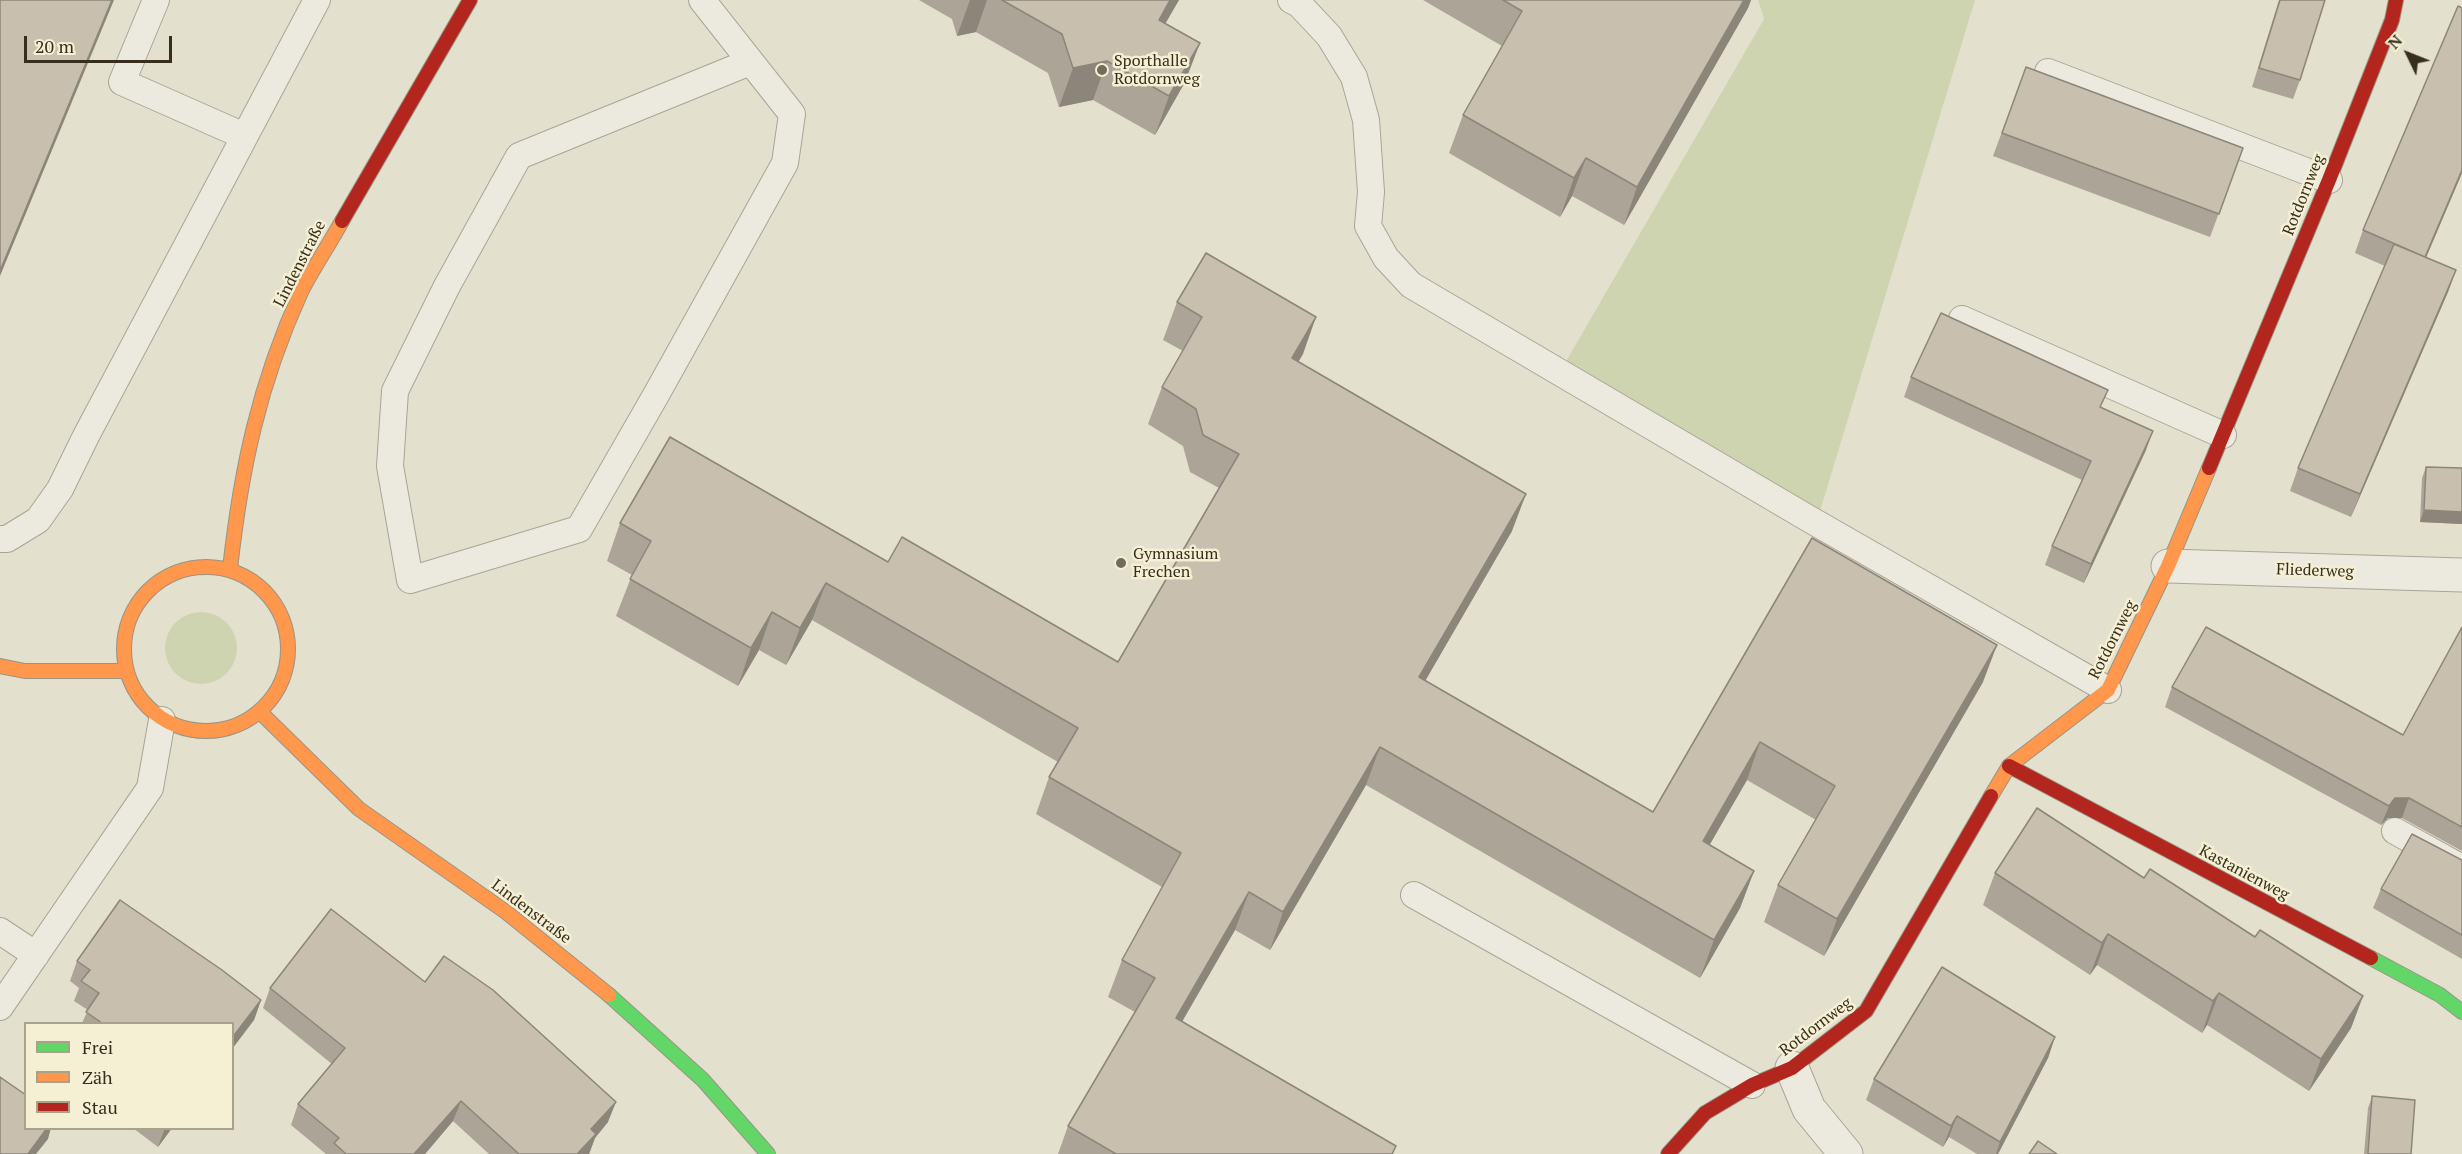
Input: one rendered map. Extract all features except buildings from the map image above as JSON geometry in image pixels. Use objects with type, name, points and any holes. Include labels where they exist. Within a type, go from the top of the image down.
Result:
[{"type":"street","name":"Lindenstraße","points":[[230,570],[245,459],[266,380],[302,291],[470,0]]},
{"type":"street","name":"Rotdornweg","points":[[1668,1154],[1705,1113],[1752,1085],[1792,1068],[1866,1011],[2009,766],[2108,690],[2168,566],[2223,435],[2329,180],[2392,20],[2396,0]]},
{"type":"street","points":[[211,566],[230,570],[251,579],[267,593],[280,611],[287,632],[288,654],[285,676],[275,695],[260,712],[243,723],[223,730],[192,730],[162,720],[146,707],[134,690],[126,671],[123,652],[125,633],[131,614],[141,598],[155,584],[172,574],[191,568],[211,566]]},
{"type":"street","name":"Fliederweg","points":[[2168,566],[2462,575]]},
{"type":"street","points":[[0,666],[25,671],[126,671]]},
{"type":"street","name":"Lindenstraße","points":[[260,712],[359,808],[506,912],[596,983],[703,1080],[768,1154]]},
{"type":"street","name":"Kastanienweg","points":[[2009,766],[2429,989],[2462,1012]]},
{"type":"street","points":[[1792,1068],[1809,1109],[1846,1154]]},
{"type":"lane","points":[[156,0],[122,82],[244,136]]},
{"type":"lane","points":[[0,539],[7,538],[38,520],[60,489],[317,0]]},
{"type":"lane","points":[[702,0],[792,114],[785,163],[579,529],[410,580],[390,466],[395,391],[447,286],[519,156],[750,62]]},
{"type":"lane","points":[[1292,0],[1299,4],[1329,36],[1354,76],[1366,120],[1371,192],[1368,226],[1386,258],[1411,285],[1810,520],[2108,690]]},
{"type":"lane","points":[[2048,72],[2329,180]]},
{"type":"lane","points":[[1962,319],[2223,435]]},
{"type":"lane","points":[[0,1007],[150,788],[162,720]]},
{"type":"lane","points":[[2395,831],[2462,868]]},
{"type":"lane","points":[[1414,895],[1752,1085]]},
{"type":"lane","points":[[0,931],[36,955]]},
{"type":"green space","points":[[1758,0],[1975,0],[1820,511],[1564,365],[1764,19]]},
{"type":"green space","points":[[201,612],[221,618],[231,628],[237,648],[231,668],[221,678],[201,684],[181,678],[171,668],[165,648],[171,628],[181,618]]},
{"type":"traffic: fast","points":[[2371,958],[2440,995],[2462,1012]]},
{"type":"traffic: fast","points":[[609,995],[703,1080],[768,1154]]},
{"type":"traffic: slow","points":[[230,569],[246,462],[263,394],[286,326],[301,292],[342,221]]},
{"type":"traffic: slow","points":[[1991,796],[2009,766],[2108,690],[2168,566],[2209,468]]},
{"type":"traffic: slow","points":[[206,567],[222,568],[238,573],[252,580],[264,591],[275,603],[282,617],[287,633],[288,649],[287,665],[282,681],[275,695],[264,707],[252,718],[238,725],[222,730],[206,731],[190,730],[174,725],[160,718],[148,707],[137,695],[130,681],[125,665],[124,649],[125,633],[130,617],[137,603],[148,591],[160,580],[174,573],[190,568],[206,567]]},
{"type":"traffic: slow","points":[[0,666],[25,671],[126,671]]},
{"type":"traffic: slow","points":[[260,712],[359,809],[506,912],[609,995]]},
{"type":"traffic: jam","points":[[342,221],[470,0]]},
{"type":"traffic: jam","points":[[2209,468],[2329,180],[2392,20],[2396,0]]},
{"type":"traffic: jam","points":[[2009,766],[2371,958]]},
{"type":"traffic: jam","points":[[1668,1154],[1705,1113],[1752,1085],[1792,1068],[1866,1011],[1991,796]]},
{"type":"place","name":"Sporthalle Rotdornweg","points":[[1102,70]]},
{"type":"place","name":"Gymnasium Frechen","points":[[1121,563]]}]
